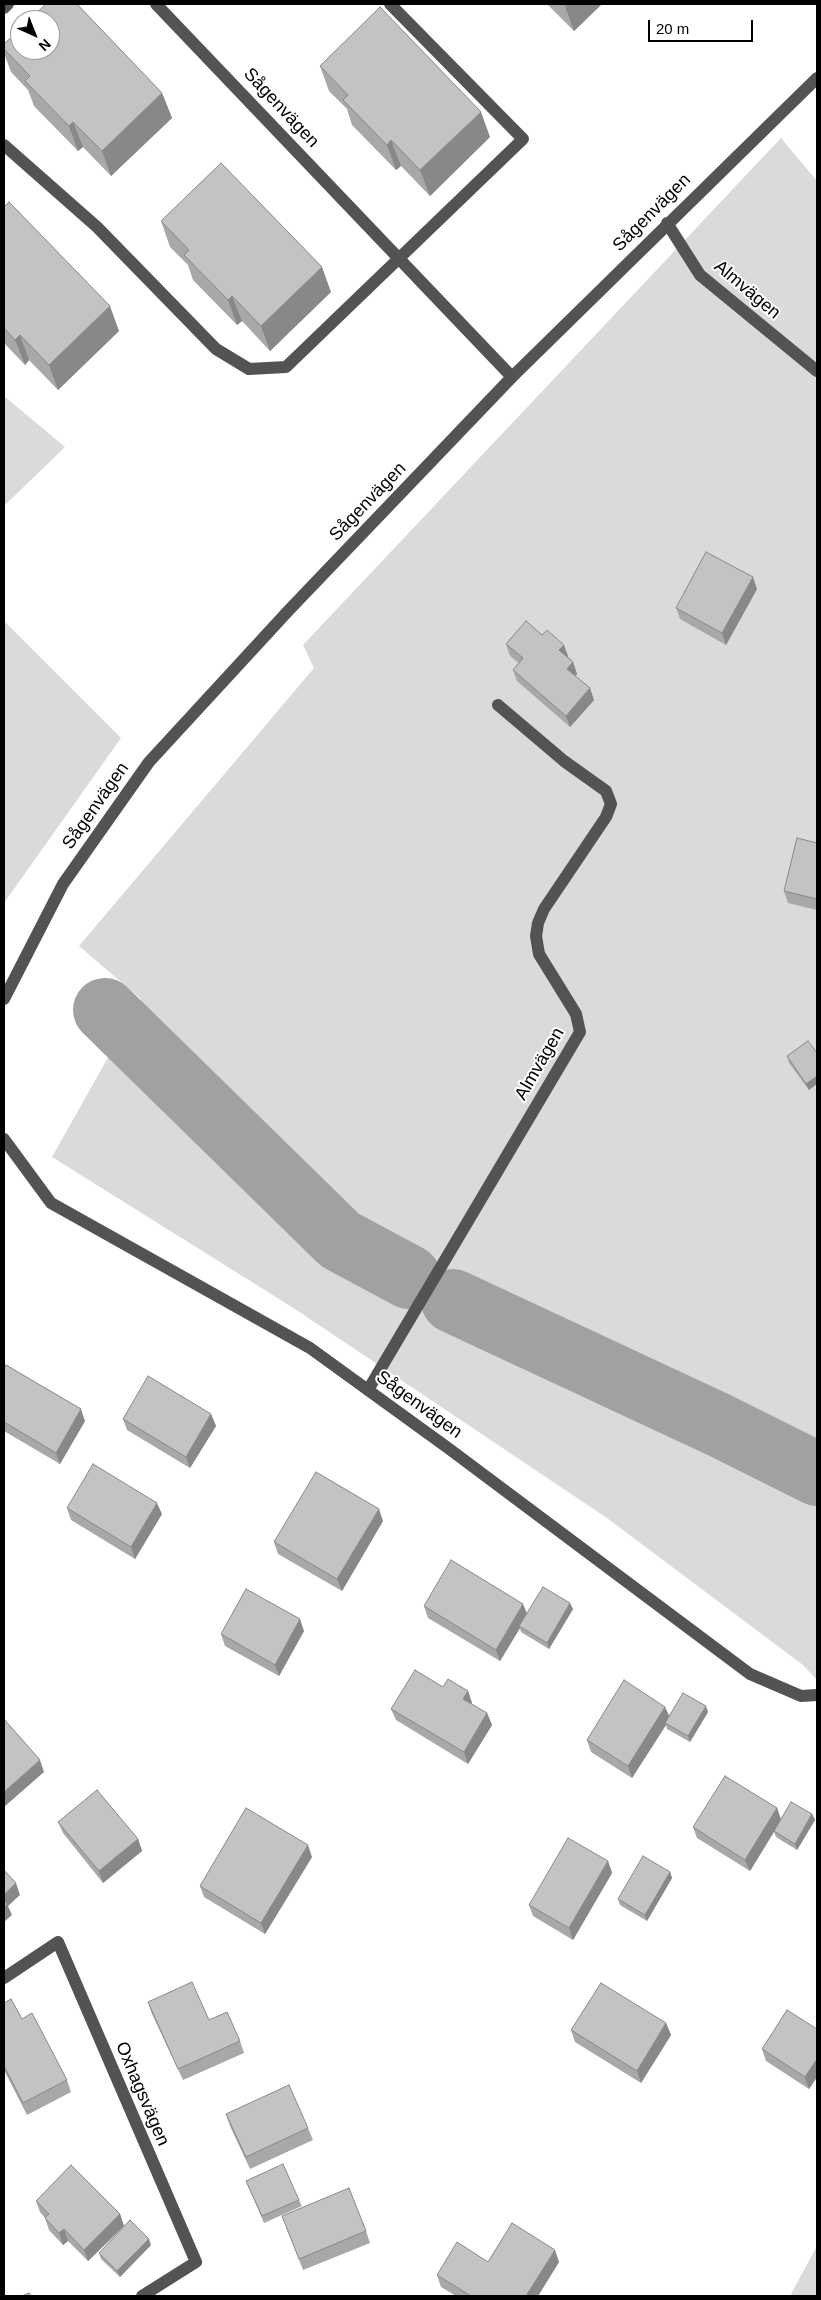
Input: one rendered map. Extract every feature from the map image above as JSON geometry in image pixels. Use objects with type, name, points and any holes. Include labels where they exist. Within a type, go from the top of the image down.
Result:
[{"type":"street","points":[[4,8],[8,4]]},
{"type":"street","name":"Sågenvägen","points":[[156,4],[222,70],[399,260],[512,377]]},
{"type":"street","points":[[4,145],[97,227],[216,349],[249,369],[286,367],[523,140],[390,4]]},
{"type":"street","name":"Sågenvägen","points":[[4,999],[63,884],[149,762],[289,610],[512,377],[817,78]]},
{"type":"street","name":"Almvägen","points":[[667,223],[700,275],[817,371]]},
{"type":"street","name":"Almvägen","points":[[368,1390],[580,1032],[576,1014],[539,954],[536,936],[538,923],[544,909],[606,817],[611,804],[606,792],[564,762],[498,705]]},
{"type":"street","name":"Sågenvägen","points":[[4,1139],[52,1203],[310,1348],[750,1674],[801,1696],[817,1695]]},
{"type":"street","name":"Oxhagsvägen","points":[[4,1978],[58,1942],[196,2262],[142,2296]]},
{"type":"shaded area","points":[[781,138],[817,181],[817,1680],[803,1665],[607,1518],[295,1309],[52,1157],[141,999],[79,946],[314,668],[303,645]]},
{"type":"shaded area","points":[[4,396],[65,447],[4,506]]},
{"type":"shaded area","points":[[4,621],[121,738],[4,903]]},
{"type":"shaded area","points":[[817,2246],[817,2296],[790,2296]]},
{"type":"building","points":[[46,4],[77,4],[162,93],[102,151],[73,122],[69,126],[25,81],[30,76],[15,60],[60,60],[60,10],[40,10]]},
{"type":"building","points":[[380,7],[481,112],[420,170],[391,140],[387,145],[343,100],[348,95],[320,66]]},
{"type":"building","points":[[10,38],[10,55],[4,49],[4,44]]},
{"type":"building","points":[[221,163],[322,267],[261,326],[232,296],[228,300],[184,255],[189,250],[161,221]]},
{"type":"building","points":[[9,202],[110,306],[49,365],[20,335],[15,340],[4,328],[4,207]]},
{"type":"building","points":[[706,552],[753,577],[722,633],[676,608]]},
{"type":"building","points":[[526,621],[542,635],[547,630],[564,645],[559,650],[573,662],[567,669],[590,688],[566,716],[513,670],[523,658],[506,644]]},
{"type":"building","points":[[797,838],[817,843],[817,899],[784,891]]},
{"type":"building","points":[[808,1041],[817,1053],[817,1076],[806,1084],[787,1056]]},
{"type":"building","points":[[6,1365],[81,1409],[56,1453],[4,1422],[4,1369]]},
{"type":"building","points":[[148,1376],[211,1414],[186,1457],[123,1419]]},
{"type":"building","points":[[93,1464],[157,1503],[131,1547],[67,1508]]},
{"type":"building","points":[[316,1472],[379,1509],[337,1579],[274,1542]]},
{"type":"building","points":[[451,1560],[523,1604],[496,1650],[424,1606]]},
{"type":"building","points":[[543,1587],[570,1603],[547,1643],[519,1626]]},
{"type":"building","points":[[246,1589],[300,1619],[275,1665],[221,1634]]},
{"type":"building","points":[[415,1670],[443,1687],[448,1679],[468,1691],[463,1699],[487,1713],[464,1752],[391,1709]]},
{"type":"building","points":[[624,1680],[665,1707],[628,1766],[587,1740]]},
{"type":"building","points":[[683,1693],[706,1706],[688,1736],[665,1723]]},
{"type":"building","points":[[4,1719],[40,1760],[4,1792]]},
{"type":"building","points":[[725,1776],[777,1808],[745,1860],[693,1827]]},
{"type":"building","points":[[97,1790],[138,1839],[99,1871],[58,1822]]},
{"type":"building","points":[[791,1802],[812,1814],[795,1844],[774,1831]]},
{"type":"building","points":[[246,1808],[308,1845],[261,1923],[200,1886]]},
{"type":"building","points":[[568,1838],[608,1861],[569,1928],[529,1905]]},
{"type":"building","points":[[643,1856],[670,1872],[645,1915],[618,1899]]},
{"type":"building","points":[[4,1870],[16,1883],[4,1895]]},
{"type":"building","points":[[192,1982],[209,2020],[227,2012],[240,2041],[178,2069],[148,2002]]},
{"type":"building","points":[[601,1983],[666,2023],[637,2071],[571,2030]]},
{"type":"building","points":[[11,1999],[22,2019],[32,2013],[67,2080],[23,2103],[4,2066],[4,2003]]},
{"type":"building","points":[[787,2010],[817,2029],[817,2059],[805,2077],[762,2049]]},
{"type":"building","points":[[289,2085],[308,2128],[246,2157],[226,2114]]},
{"type":"building","points":[[283,2164],[299,2200],[262,2216],[246,2181]]},
{"type":"building","points":[[71,2165],[120,2214],[84,2250],[64,2229],[59,2233],[45,2218],[49,2214],[36,2201]]},
{"type":"building","points":[[349,2188],[366,2231],[299,2259],[282,2216]]},
{"type":"building","points":[[130,2220],[149,2239],[117,2271],[99,2253]]},
{"type":"building","points":[[512,2223],[555,2250],[526,2296],[471,2296],[437,2275],[457,2242],[488,2262]]},
{"type":"waterway","points":[[105,1010],[340,1240],[409,1277]]},
{"type":"waterway","points":[[453,1301],[719,1425],[817,1474]]}]
